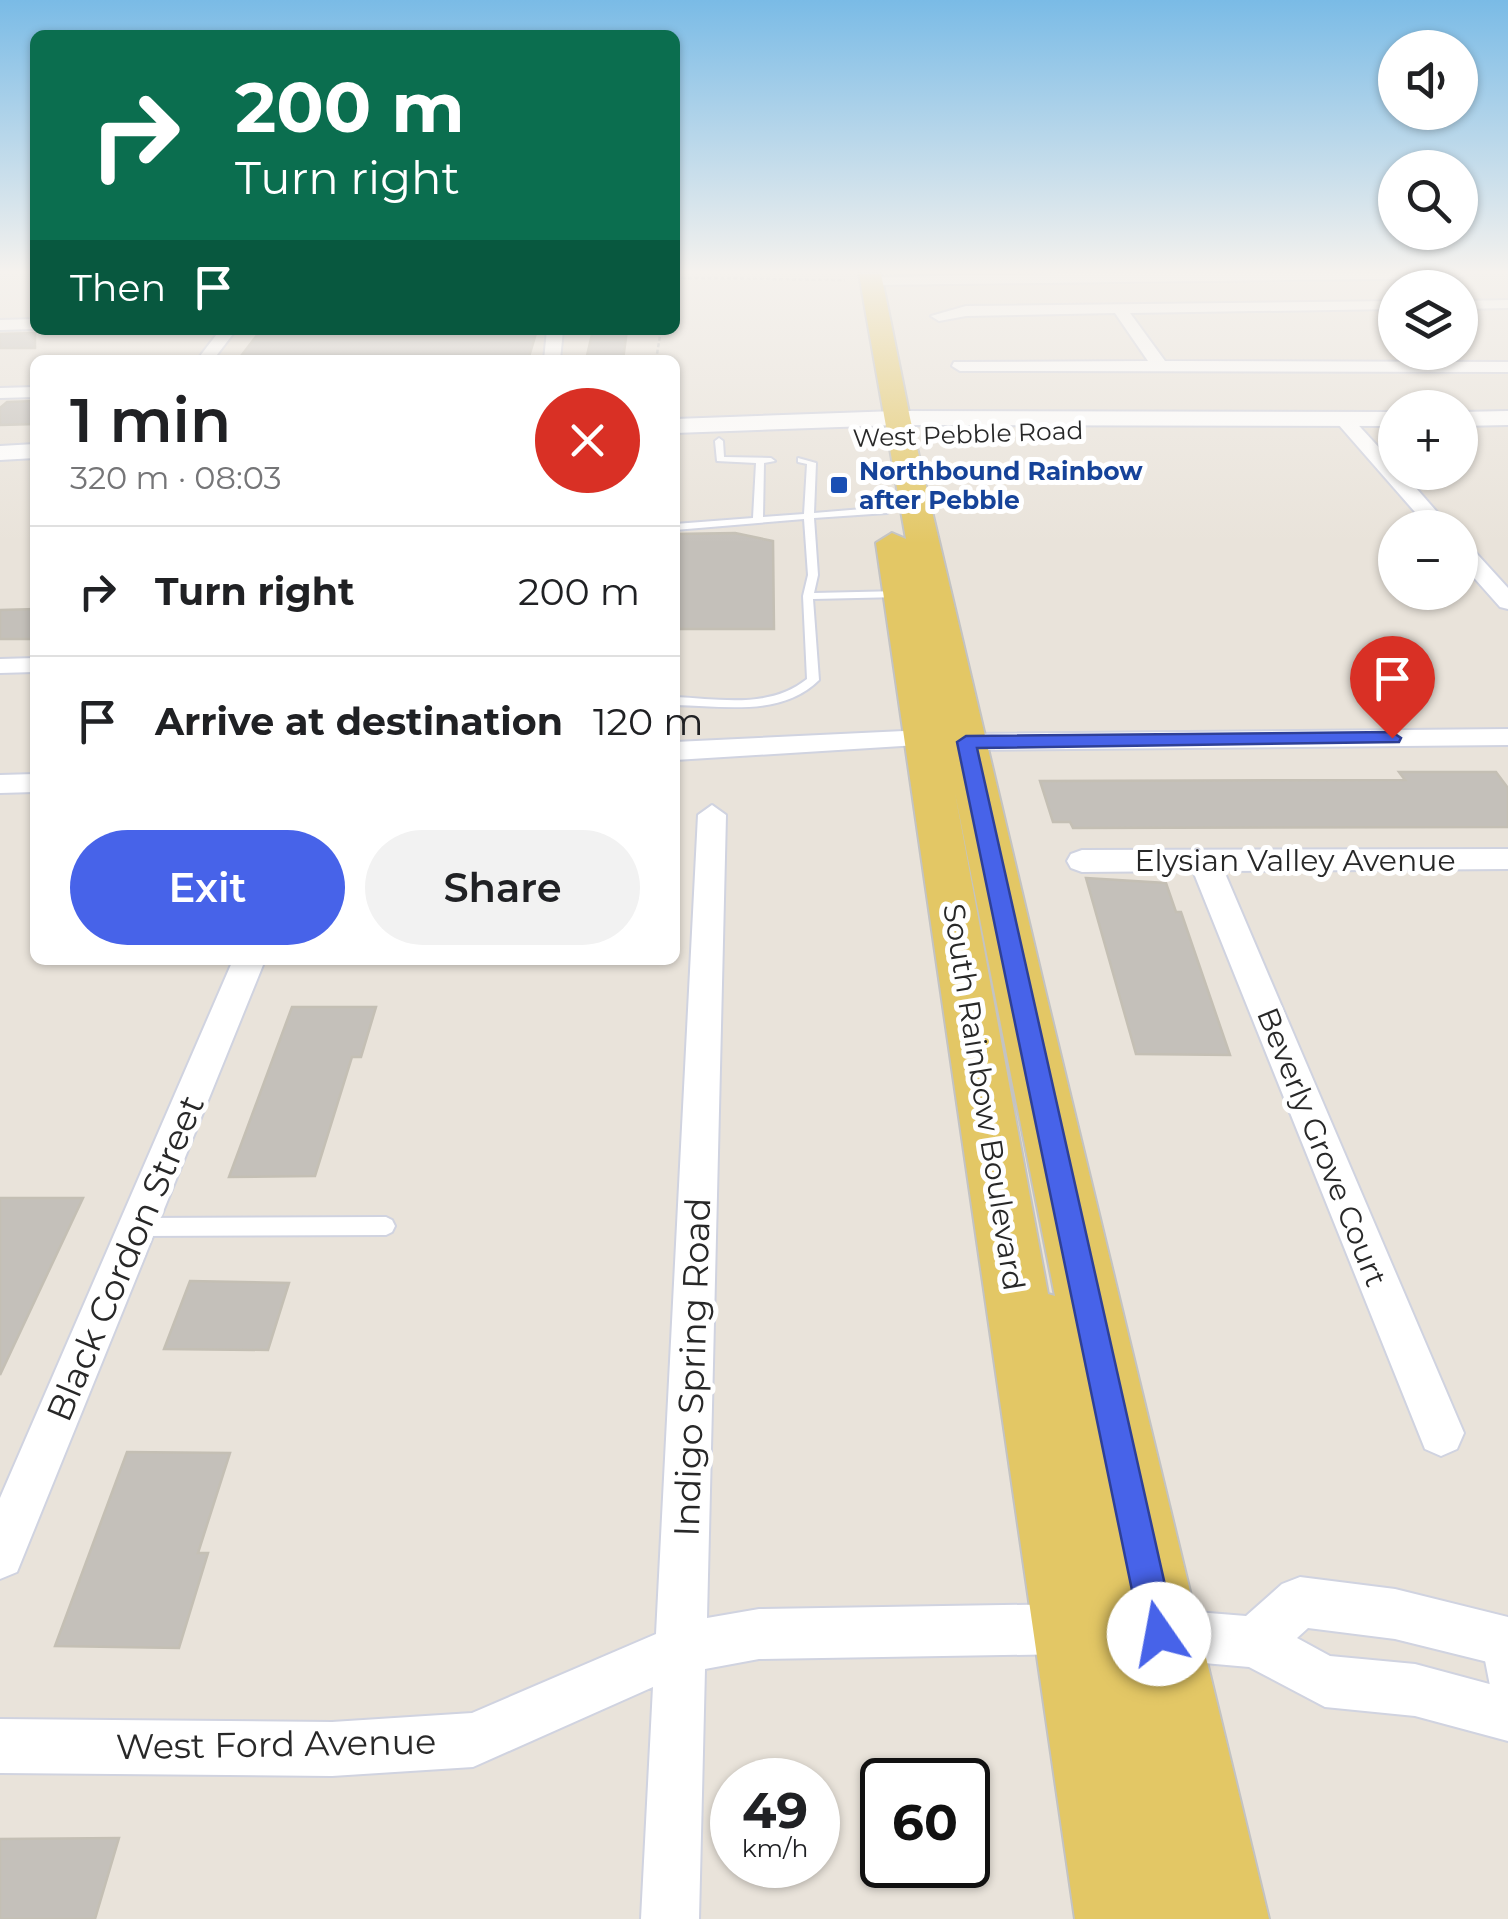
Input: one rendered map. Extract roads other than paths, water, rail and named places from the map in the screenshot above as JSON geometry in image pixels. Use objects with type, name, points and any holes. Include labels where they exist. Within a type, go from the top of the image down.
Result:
[{"type":"main road","name":"South Rainbow Boulevard","points":[[875,364],[946,740],[1006,1235],[1120,1919]]},
{"type":"main road","name":"South Rainbow Boulevard","points":[[885,427],[887,510],[902,601],[946,740],[989,848],[1224,1919]]},
{"type":"main road","points":[[1006,1235],[1061,1355],[1104,1563],[1159,1634]]},
{"type":"main road","points":[[1072,1629],[1119,1691],[1173,1919]]},
{"type":"street","points":[[1158,364],[1161,368]]},
{"type":"street","points":[[960,366],[1508,367]]},
{"type":"street","points":[[0,393],[30,392]]},
{"type":"street","points":[[1478,418],[1508,418]]},
{"type":"street","name":"West Pebble Road","points":[[680,426],[1191,430],[1260,420],[1378,419]]},
{"type":"street","points":[[1344,420],[1425,510]]},
{"type":"street","name":"West Pebble Road","points":[[680,442],[885,427]]},
{"type":"street","points":[[0,452],[30,451]]},
{"type":"street","points":[[1478,569],[1508,602]]},
{"type":"street","points":[[0,666],[30,665]]},
{"type":"street","points":[[680,752],[946,740],[1508,737]]},
{"type":"street","points":[[0,784],[30,783]]},
{"type":"street","name":"Indigo Spring Road","points":[[670,1919],[712,815]]},
{"type":"street","name":"Beverly Grove Court","points":[[1204,860],[1441,1433]]},
{"type":"street","name":"Elysian Valley Avenue","points":[[1082,861],[1503,866]]},
{"type":"street","name":"Black Cordon Street","points":[[0,1555],[247,965]]},
{"type":"street","points":[[1254,1642],[1300,1602],[1394,1614],[1500,1639]]},
{"type":"street","name":"West Ford Avenue","points":[[0,1746],[332,1749],[473,1740],[682,1648],[759,1634],[1072,1629]]},
{"type":"street","points":[[1159,1634],[1254,1642],[1325,1680],[1415,1690],[1508,1715]]},
{"type":"lane","points":[[719,441],[720,459],[766,461],[758,522]]},
{"type":"lane","points":[[680,701],[778,701],[801,693],[813,680],[808,596],[813,576],[807,489],[812,463],[801,460]]},
{"type":"lane","points":[[680,527],[887,510]]},
{"type":"lane","points":[[808,596],[902,601]]},
{"type":"lane","points":[[138,1227],[386,1226]]},
{"type":"lane","points":[[1500,1639],[1508,1715]]},
{"type":"place","name":"Northbound Rainbow after Pebble","points":[[839,485]]}]
